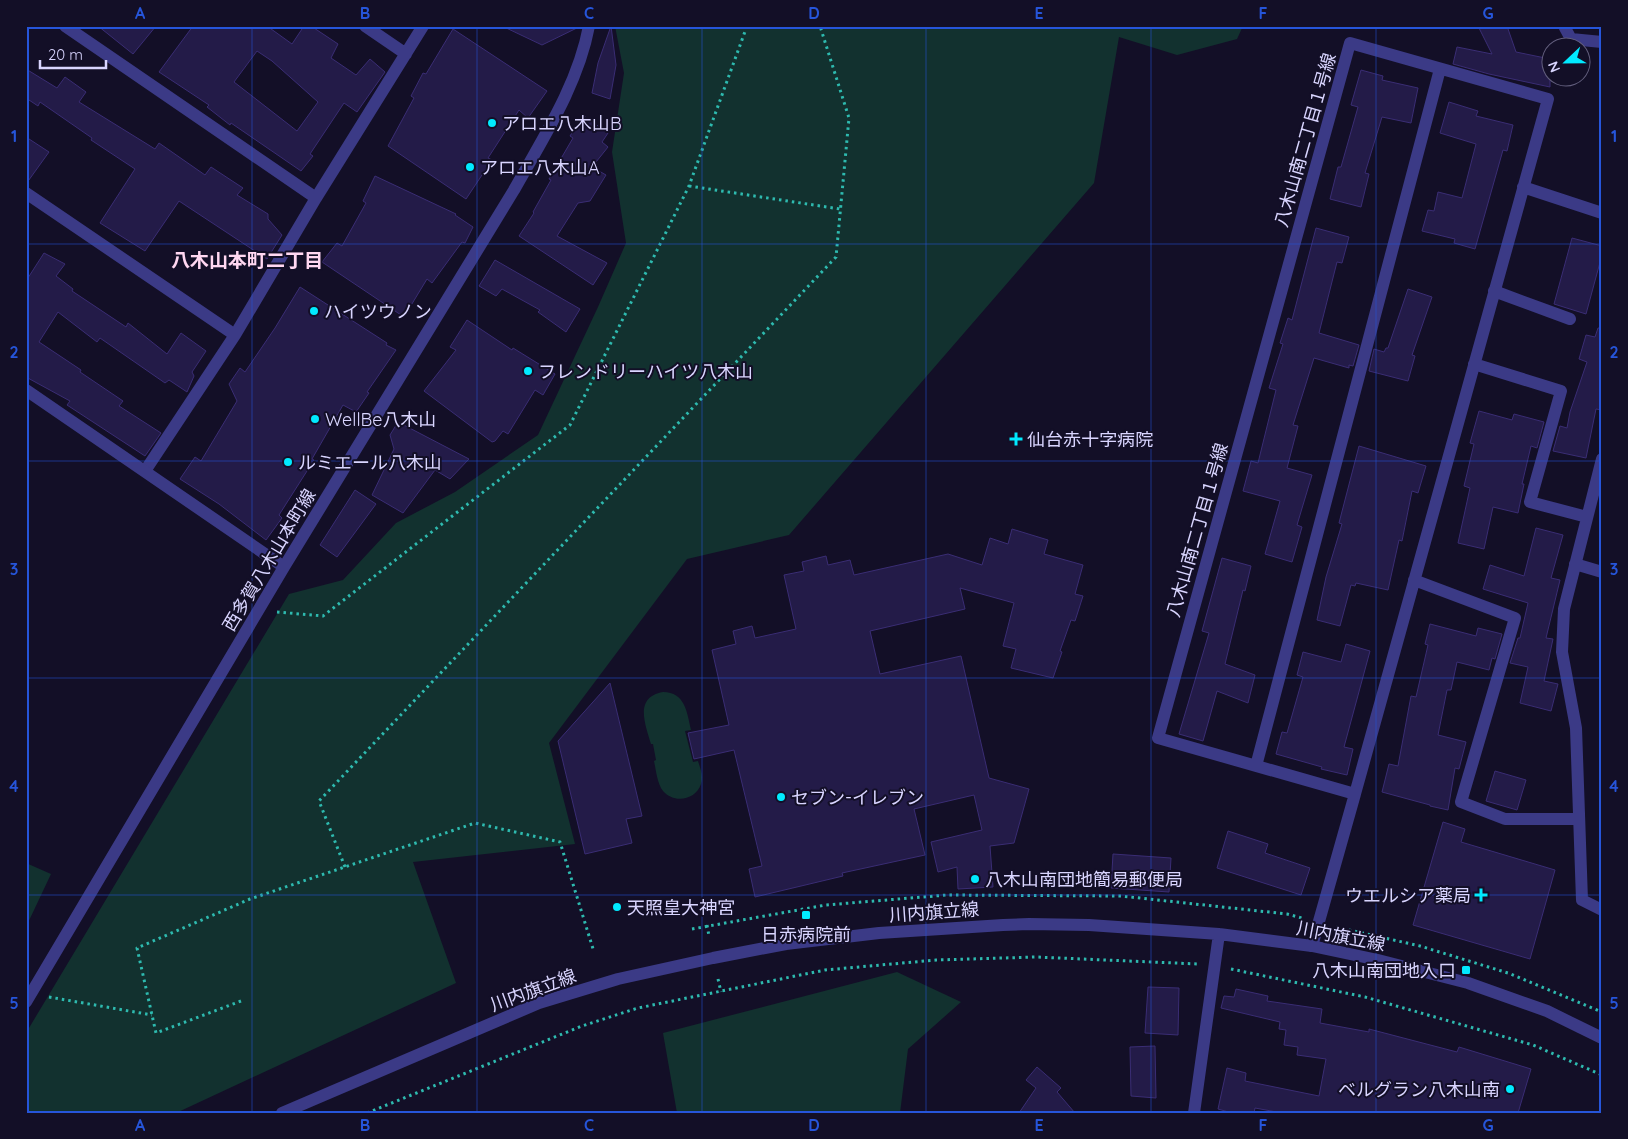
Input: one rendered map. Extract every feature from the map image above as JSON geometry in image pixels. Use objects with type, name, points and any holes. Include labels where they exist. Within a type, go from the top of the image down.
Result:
[{"type":"street","points":[[65,26],[316,198]]},
{"type":"street","points":[[365,26],[406,54]]},
{"type":"street","points":[[145,471],[235,334],[316,198],[423,26]]},
{"type":"street","name":"西多賀八木山本町線","points":[[29,998],[284,568],[514,190],[573,81],[589,26]]},
{"type":"street","points":[[1564,26],[1571,39],[1602,42]]},
{"type":"street","name":"八木山南二丁目１号線","points":[[1312,946],[1355,794],[1548,99],[1350,43],[1158,738],[1355,794]]},
{"type":"street","points":[[1256,766],[1440,68]]},
{"type":"street","points":[[1523,187],[1602,213]]},
{"type":"street","points":[[26,193],[235,334]]},
{"type":"street","points":[[1494,291],[1570,318]]},
{"type":"street","points":[[1474,364],[1561,391],[1530,502],[1587,517]]},
{"type":"street","points":[[26,390],[284,568]]},
{"type":"street","points":[[1602,460],[1599,482],[1587,517],[1564,609],[1562,652],[1576,728],[1582,900],[1602,910]]},
{"type":"street","points":[[1575,564],[1602,572]]},
{"type":"street","points":[[1414,580],[1515,618],[1461,802],[1505,819],[1579,818]]},
{"type":"street","name":"川内旗立線","points":[[282,1113],[539,1003],[618,979],[786,944],[879,933],[1021,924],[1089,925],[1219,934],[1312,946],[1378,960],[1468,984],[1546,1011],[1602,1038]]},
{"type":"street","points":[[1194,1113],[1219,934]]},
{"type":"path","points":[[259,610],[323,616],[570,425],[689,186],[747,26]]},
{"type":"path","points":[[345,867],[319,801],[836,257],[849,118],[820,26]]},
{"type":"path","points":[[689,186],[840,209]]},
{"type":"path","points":[[241,1001],[156,1033],[137,948],[250,899],[474,824],[560,842],[594,952]]},
{"type":"path","points":[[692,929],[826,905],[947,895],[1121,896],[1287,914],[1303,918]]},
{"type":"path","points":[[707,926],[709,936]]},
{"type":"path","points":[[367,1113],[582,1026],[638,1008],[825,970],[936,960],[1036,957],[1199,964]]},
{"type":"path","points":[[1231,969],[1365,997],[1533,1045],[1602,1075]]},
{"type":"path","points":[[718,979],[721,992]]},
{"type":"path","points":[[29,998],[152,1015]]},
{"type":"green space","points":[[615,26],[1243,26],[1237,39],[1177,55],[1119,37],[1094,183],[789,535],[687,559],[549,743],[575,844],[413,862],[456,983],[176,1113],[26,1113],[26,1033],[289,594],[343,580],[396,523],[455,492],[538,435],[626,243],[612,152],[624,73]]},
{"type":"green space","points":[[663,692],[676,695],[684,704],[688,716],[691,730],[685,731],[693,762],[698,761],[702,778],[698,789],[690,797],[679,799],[668,795],[661,788],[657,776],[653,744],[651,744],[646,728],[644,712],[648,699]]},
{"type":"green space","points":[[26,863],[51,874],[26,927]]},
{"type":"green space","points":[[897,972],[961,1002],[908,1049],[900,1113],[677,1113],[663,1033]]},
{"type":"building","points":[[98,26],[156,26],[133,54]]},
{"type":"building","points":[[193,26],[267,26],[292,44],[304,26],[311,26],[338,44],[331,58],[356,75],[370,59],[385,72],[357,112],[344,103],[310,154],[313,156],[301,171],[231,123],[230,125],[207,107],[209,105],[159,72]],"holes":[[[257,51],[272,61],[318,102],[297,131],[234,82]]]},
{"type":"building","points":[[502,26],[581,26],[542,45]]},
{"type":"building","points":[[611,26],[616,65],[610,99],[592,93],[598,63]]},
{"type":"building","points":[[1478,26],[1507,26],[1516,52],[1540,57],[1540,85],[1453,64],[1457,47],[1492,54]]},
{"type":"building","points":[[453,29],[547,91],[528,118],[519,110],[488,158],[492,160],[466,199],[388,146],[414,98],[411,96],[423,73],[426,74]]},
{"type":"building","points":[[26,69],[57,88],[65,77],[86,92],[79,102],[155,149],[159,143],[205,175],[211,167],[243,188],[237,195],[268,214],[268,219],[282,235],[267,259],[179,201],[145,251],[100,223],[135,169],[91,140],[92,138],[40,102],[38,106],[26,98]]},
{"type":"building","points":[[1361,70],[1383,76],[1382,80],[1418,88],[1411,123],[1382,117],[1365,173],[1369,174],[1361,207],[1330,199],[1338,167],[1341,167],[1358,107],[1351,105]]},
{"type":"building","points":[[1449,102],[1478,111],[1476,116],[1513,125],[1507,151],[1503,150],[1475,249],[1454,243],[1455,239],[1422,231],[1428,210],[1434,211],[1438,192],[1462,198],[1476,144],[1440,133]]},
{"type":"building","points":[[583,115],[608,133],[602,142],[608,147],[592,167],[606,175],[590,201],[578,203],[557,236],[607,263],[593,285],[519,236],[534,213],[551,180],[549,179],[573,138],[570,136]]},
{"type":"building","points":[[26,137],[49,152],[26,184]]},
{"type":"building","points":[[375,176],[456,214],[473,227],[465,243],[462,242],[432,283],[427,279],[404,317],[322,262],[337,243],[342,246],[366,203],[363,201]]},
{"type":"building","points":[[1316,228],[1349,237],[1342,263],[1337,262],[1319,333],[1359,345],[1353,366],[1349,365],[1349,368],[1314,358],[1293,425],[1298,426],[1287,468],[1312,475],[1297,525],[1302,527],[1292,562],[1265,554],[1280,501],[1243,491],[1251,461],[1258,463],[1276,390],[1269,388],[1283,344],[1280,343],[1288,318],[1292,320]]},
{"type":"building","points":[[1572,238],[1602,246],[1602,255],[1586,314],[1554,304]]},
{"type":"building","points":[[44,253],[65,264],[56,276],[73,289],[72,291],[126,327],[128,323],[167,354],[181,333],[206,351],[192,372],[194,376],[187,392],[169,380],[165,383],[100,338],[97,342],[58,312],[39,342],[123,401],[119,406],[161,433],[145,456],[67,405],[70,401],[26,377],[26,281]]},
{"type":"building","points":[[495,260],[580,309],[566,332],[538,312],[540,310],[502,289],[496,296],[479,286]]},
{"type":"building","points":[[300,287],[396,350],[367,392],[369,393],[356,412],[343,405],[312,459],[314,460],[279,515],[282,518],[266,540],[219,504],[180,479],[195,457],[201,461],[237,401],[229,384],[240,368],[245,372]]},
{"type":"building","points":[[1408,289],[1432,297],[1412,355],[1415,356],[1408,381],[1369,371],[1374,349],[1384,352],[1388,348]]},
{"type":"building","points":[[467,320],[512,350],[513,348],[555,374],[543,395],[535,390],[508,434],[503,431],[492,442],[424,391],[456,350],[450,347]]},
{"type":"building","points":[[1598,328],[1602,328],[1602,410],[1596,409],[1586,458],[1553,451],[1560,426],[1567,428],[1570,412],[1587,362],[1579,359],[1586,335],[1595,337]]},
{"type":"building","points":[[1479,411],[1512,420],[1514,414],[1544,422],[1537,448],[1531,446],[1522,484],[1524,484],[1518,513],[1493,507],[1484,549],[1458,543],[1470,488],[1464,486],[1474,444],[1470,443]]},
{"type":"building","points":[[398,422],[469,459],[450,479],[435,470],[403,513],[372,495],[394,449],[390,435]]},
{"type":"building","points":[[1359,446],[1426,466],[1418,493],[1412,491],[1402,541],[1399,540],[1388,590],[1356,583],[1355,586],[1351,585],[1340,626],[1317,620],[1326,577],[1342,524],[1339,523]]},
{"type":"building","points":[[355,490],[376,504],[337,557],[320,545]]},
{"type":"building","points":[[1536,528],[1563,535],[1551,578],[1560,580],[1546,638],[1553,639],[1544,681],[1558,684],[1551,711],[1520,703],[1528,667],[1510,663],[1518,638],[1520,638],[1528,603],[1483,589],[1490,565],[1524,576]]},
{"type":"building","points":[[1012,529],[1048,540],[1044,554],[1083,565],[1075,594],[1083,596],[1075,621],[1071,620],[1053,678],[1011,668],[1016,649],[1003,646],[1014,603],[960,588],[965,609],[870,631],[880,674],[961,656],[989,778],[1029,789],[1014,843],[990,846],[993,887],[958,889],[957,867],[938,872],[931,842],[982,830],[974,795],[914,809],[925,855],[842,873],[843,876],[755,897],[749,869],[762,866],[734,750],[694,759],[688,733],[729,725],[712,650],[736,644],[733,631],[752,626],[755,638],[796,629],[784,575],[804,571],[802,562],[826,556],[828,565],[850,560],[854,575],[948,554],[982,565],[990,538],[1008,544]]},
{"type":"building","points":[[1222,558],[1251,566],[1245,591],[1243,590],[1225,664],[1255,675],[1248,703],[1217,691],[1203,741],[1179,734],[1209,633],[1202,631]]},
{"type":"building","points":[[1430,624],[1476,636],[1478,628],[1502,634],[1495,659],[1492,658],[1489,670],[1457,662],[1451,690],[1447,690],[1438,735],[1466,742],[1459,769],[1455,768],[1448,810],[1382,792],[1389,764],[1398,766],[1411,696],[1416,697],[1428,645],[1425,644]]},
{"type":"building","points":[[1346,644],[1370,651],[1344,747],[1353,749],[1347,775],[1321,769],[1322,767],[1276,754],[1282,732],[1287,733],[1303,677],[1297,675],[1303,652],[1341,662]]},
{"type":"building","points":[[610,683],[642,816],[626,819],[632,843],[585,854],[558,741]]},
{"type":"building","points":[[1495,771],[1526,780],[1517,810],[1486,801]]},
{"type":"building","points":[[1443,822],[1465,829],[1461,842],[1555,870],[1530,959],[1413,925]]},
{"type":"building","points":[[1228,831],[1268,844],[1265,853],[1310,868],[1301,895],[1217,868]]},
{"type":"building","points":[[1113,854],[1171,858],[1169,892],[1111,888]]},
{"type":"building","points":[[1148,987],[1179,988],[1178,1035],[1145,1033]]},
{"type":"building","points":[[1236,989],[1268,996],[1267,1001],[1322,1009],[1320,1023],[1369,1032],[1369,1029],[1457,1052],[1459,1047],[1531,1069],[1518,1113],[1282,1113],[1255,1108],[1254,1113],[1232,1113],[1218,1109],[1227,1068],[1246,1073],[1245,1081],[1319,1096],[1326,1059],[1297,1055],[1298,1047],[1284,1045],[1286,1030],[1279,1029],[1280,1022],[1221,1008],[1224,996],[1234,997]]},
{"type":"building","points":[[1155,1046],[1156,1098],[1131,1096],[1130,1047]]},
{"type":"building","points":[[1037,1067],[1061,1088],[1057,1092],[1075,1113],[1019,1113],[1036,1088],[1026,1080]]},
{"type":"place","name":"アロエ八木山B","points":[[492,123]]},
{"type":"place","name":"アロエ八木山A","points":[[470,167]]},
{"type":"place","name":"ハイツウノン","points":[[314,311]]},
{"type":"place","name":"フレンドリーハイツ八木山","points":[[528,371]]},
{"type":"place","name":"WellBe八木山","points":[[315,419]]},
{"type":"place","name":"仙台赤十字病院","points":[[1016,439]]},
{"type":"place","name":"ルミエール八木山","points":[[288,462]]},
{"type":"place","name":"セブン-イレブン","points":[[781,797]]},
{"type":"place","name":"八木山南団地簡易郵便局","points":[[975,879]]},
{"type":"place","name":"ウエルシア薬局","points":[[1481,895]]},
{"type":"place","name":"天照皇大神宮","points":[[617,907]]},
{"type":"place","name":"日赤病院前","points":[[806,915]]},
{"type":"place","name":"八木山南団地入口","points":[[1466,970]]},
{"type":"place","name":"ベルグラン八木山南","points":[[1510,1089]]},
{"type":"district","name":"八木山本町二丁目","points":[[247,260]]}]
